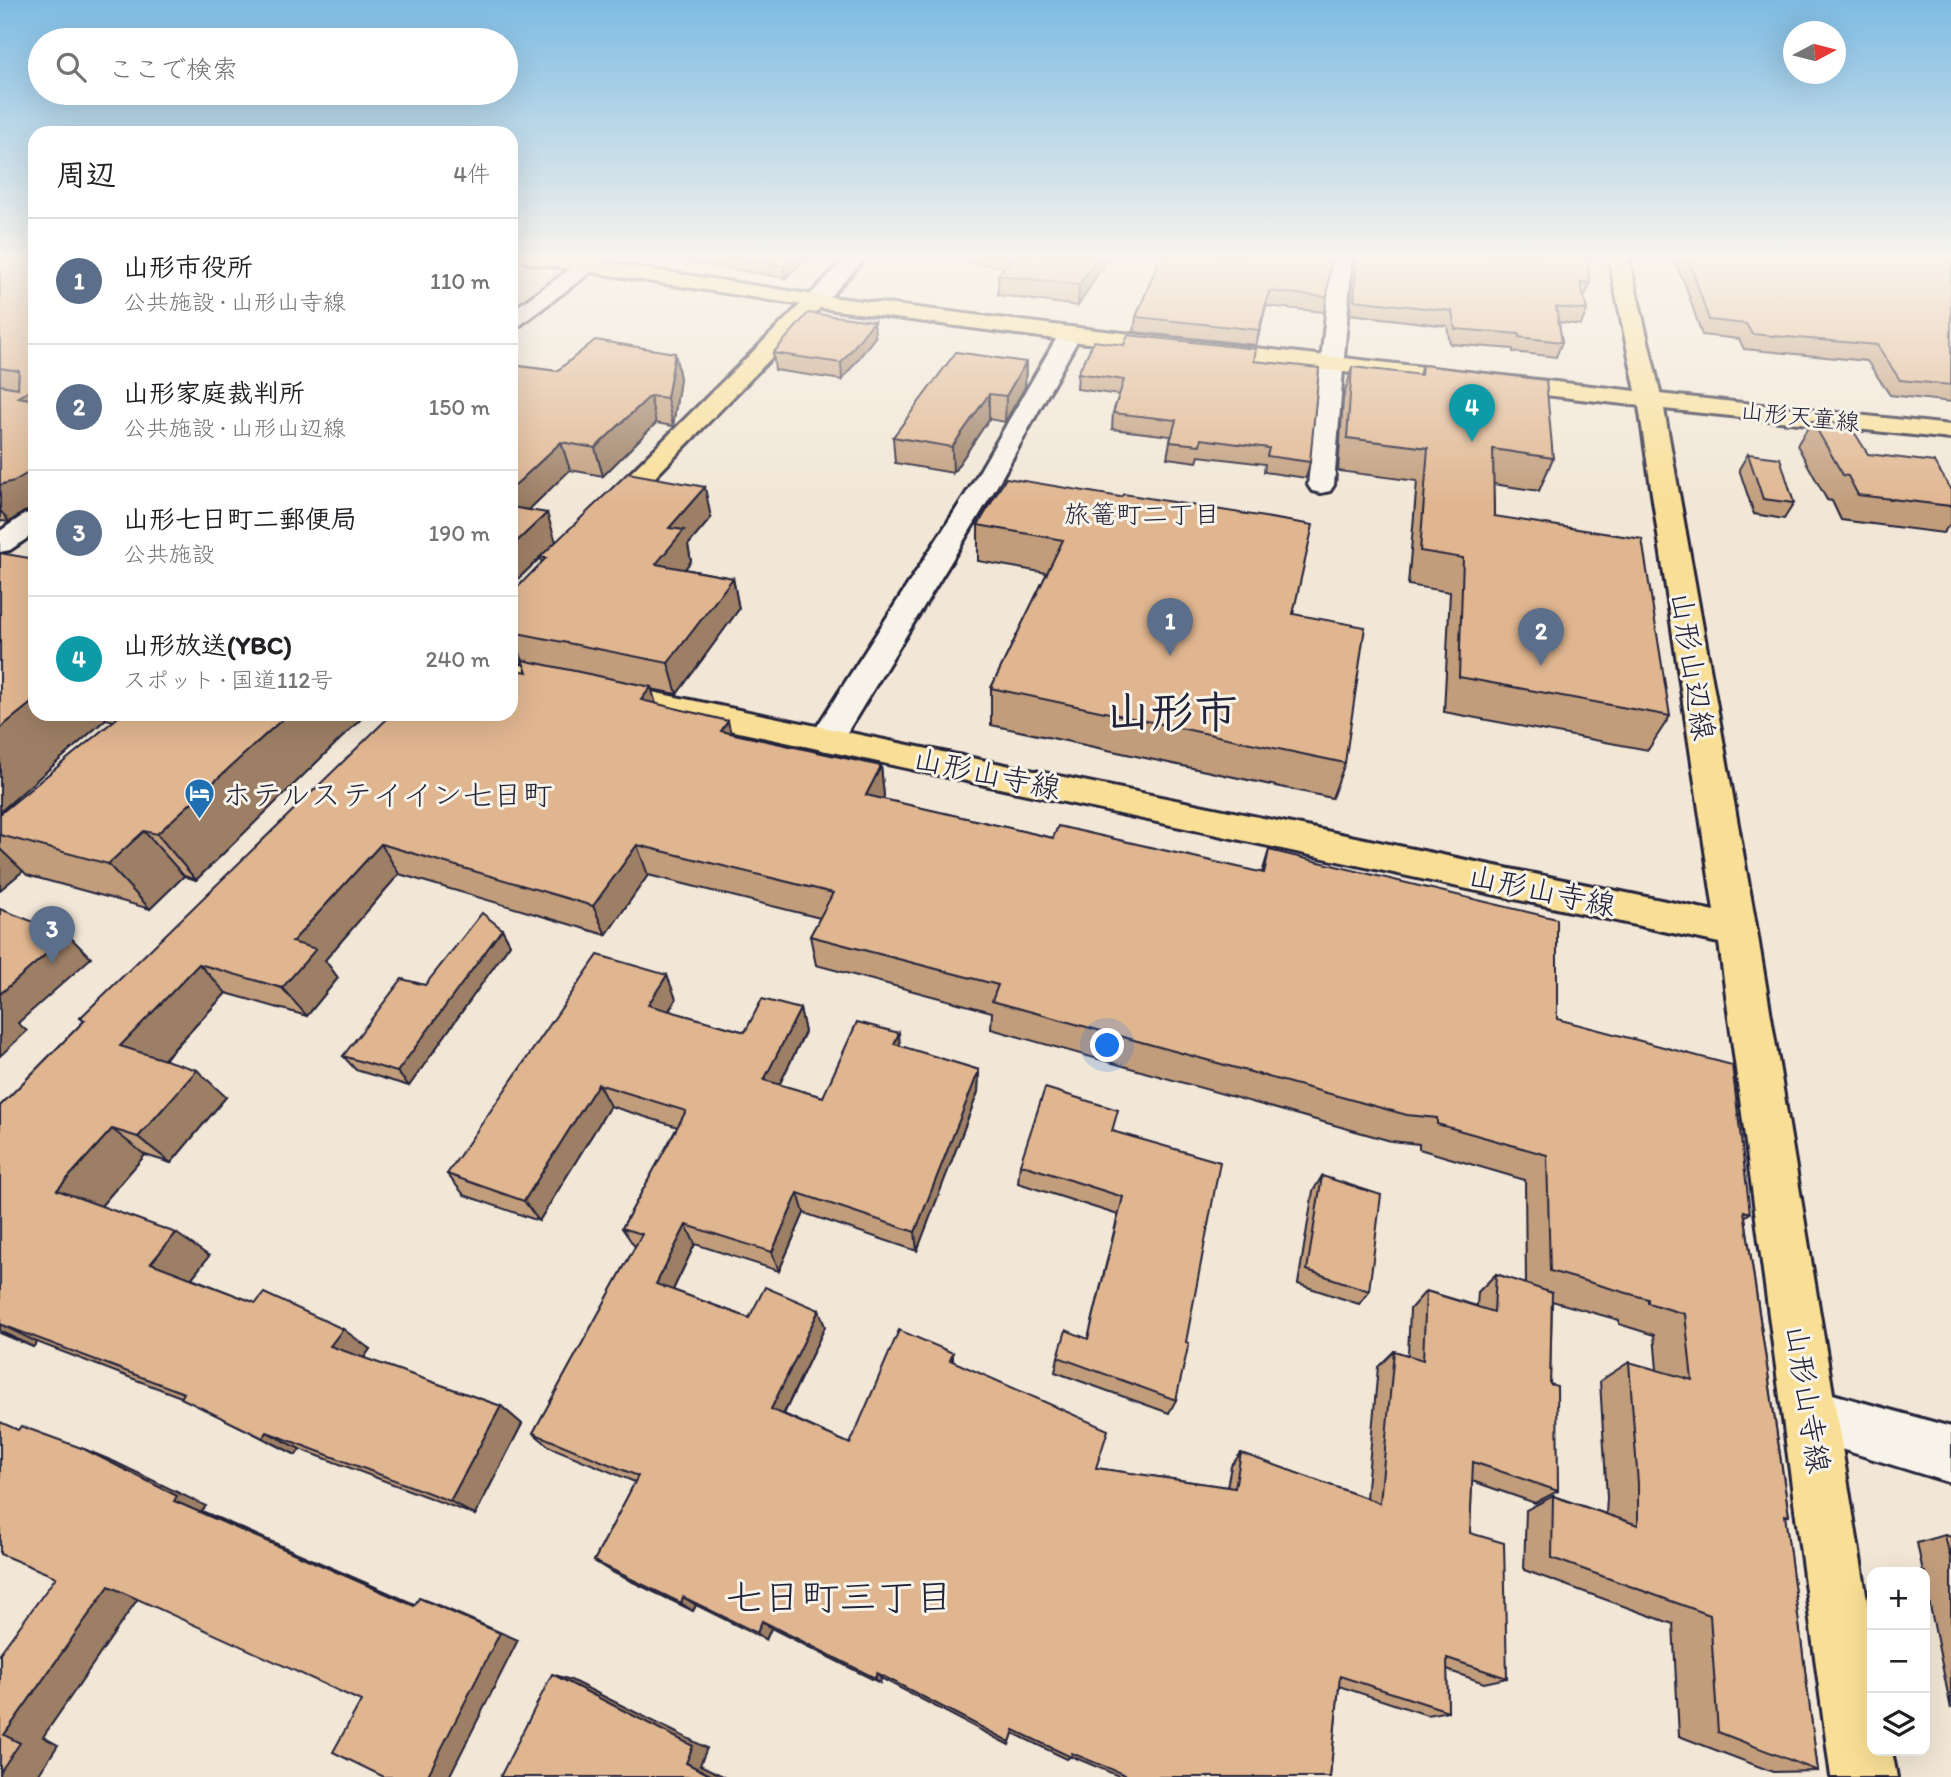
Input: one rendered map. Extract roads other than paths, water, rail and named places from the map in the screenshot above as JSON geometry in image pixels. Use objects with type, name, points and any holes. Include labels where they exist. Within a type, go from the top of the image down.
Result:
[{"type":"main road","points":[[590,527],[777,339]]},
{"type":"main road","name":"山形天童線","points":[[1113,339],[1951,432]]},
{"type":"main road","name":"山形山辺線","points":[[1636,339],[1650,400],[1737,931]]},
{"type":"main road","name":"山形山寺線","points":[[518,674],[1737,931],[1864,1777]]},
{"type":"street","points":[[826,739],[984,486],[1067,339]]},
{"type":"street","points":[[1321,485],[1334,339]]},
{"type":"street","points":[[0,544],[28,525]]},
{"type":"street","points":[[1811,1415],[1951,1455]]},
{"type":"place","name":"山形放送(YBC)","points":[[1472,442]]},
{"type":"place","name":"山形市役所","points":[[1170,656]]},
{"type":"place","name":"山形家庭裁判所","points":[[1541,666]]},
{"type":"place","name":"ホテルステイイン七日町","points":[[199,821]]},
{"type":"place","name":"山形七日町二郵便局","points":[[52,964]]},
{"type":"district","name":"旅篭町二丁目","points":[[1142,514]]},
{"type":"district","name":"山形市","points":[[1172,711]]},
{"type":"district","name":"七日町三丁目","points":[[839,1597]]}]
